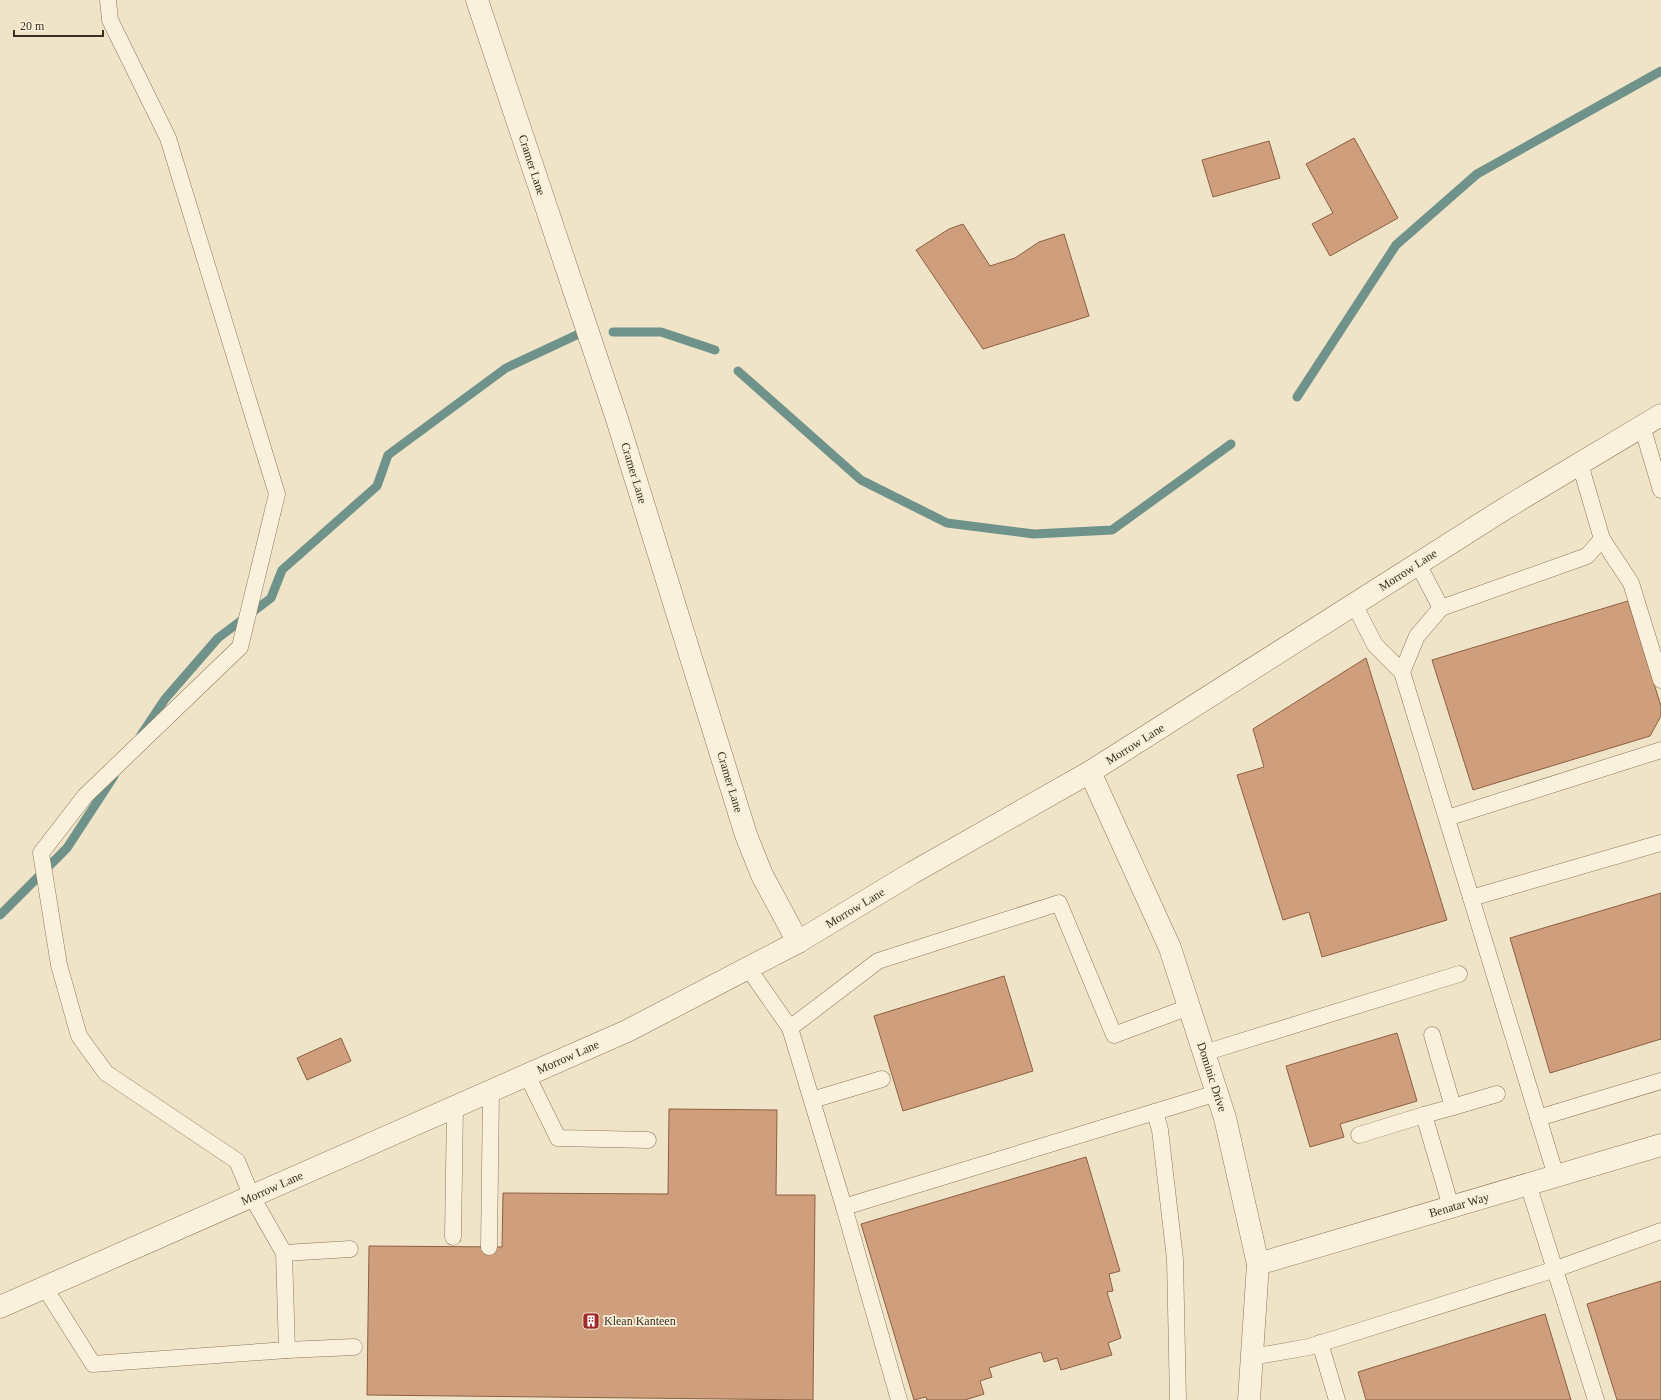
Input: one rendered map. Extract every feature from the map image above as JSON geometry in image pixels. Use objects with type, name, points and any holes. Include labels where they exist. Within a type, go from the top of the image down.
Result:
[{"type":"street","name":"Cramer Lane","points":[[477,0],[617,419],[746,835],[762,875],[798,942]]},
{"type":"street","name":"Morrow Lane","points":[[0,1308],[627,1031],[798,942],[912,873],[1090,772],[1354,604],[1661,415]]},
{"type":"street","name":"Dominic Drive","points":[[1090,772],[1170,948],[1225,1118],[1258,1264],[1249,1400]]},
{"type":"street","name":"Benatar Way","points":[[1258,1264],[1661,1145]]},
{"type":"lane","points":[[108,0],[110,20],[168,138],[277,494],[240,647],[85,796],[41,853],[59,965],[79,1036],[106,1073],[237,1161],[252,1197],[284,1252],[287,1350]]},
{"type":"lane","points":[[1642,426],[1661,490]]},
{"type":"lane","points":[[1580,464],[1602,539],[1631,583],[1661,680]]},
{"type":"lane","points":[[1402,672],[1417,636],[1441,608],[1587,556],[1602,539]]},
{"type":"lane","points":[[1418,564],[1441,608]]},
{"type":"lane","points":[[1354,604],[1375,645],[1402,672],[1556,1176]]},
{"type":"lane","points":[[1447,818],[1661,750]]},
{"type":"lane","points":[[1471,898],[1661,843]]},
{"type":"lane","points":[[790,1028],[878,961],[1059,903],[1114,1035],[1189,1007]]},
{"type":"lane","points":[[748,968],[790,1028],[844,1207],[899,1400]]},
{"type":"lane","points":[[1204,1053],[1459,974]]},
{"type":"lane","points":[[1432,1035],[1453,1106]]},
{"type":"lane","points":[[527,1075],[558,1138],[648,1140]]},
{"type":"lane","points":[[812,1100],[882,1079]]},
{"type":"lane","points":[[1538,1118],[1661,1082]]},
{"type":"lane","points":[[489,1247],[491,1091]]},
{"type":"lane","points":[[844,1207],[1217,1093]]},
{"type":"lane","points":[[1359,1134],[1497,1094]]},
{"type":"lane","points":[[453,1237],[455,1107]]},
{"type":"lane","points":[[1155,1112],[1160,1130],[1175,1259],[1178,1400]]},
{"type":"lane","points":[[1424,1116],[1451,1207]]},
{"type":"lane","points":[[1528,1184],[1596,1400]]},
{"type":"lane","points":[[1252,1357],[1320,1343],[1556,1269],[1661,1231]]},
{"type":"lane","points":[[284,1252],[350,1249]]},
{"type":"lane","points":[[45,1288],[93,1364],[287,1350],[354,1347]]},
{"type":"lane","points":[[1320,1343],[1337,1400]]},
{"type":"building","points":[[1354,138],[1398,218],[1330,256],[1312,224],[1333,213],[1306,164]]},
{"type":"building","points":[[1269,141],[1280,178],[1213,197],[1202,160]]},
{"type":"building","points":[[963,224],[990,266],[1015,258],[1039,242],[1064,234],[1089,316],[983,349],[916,250],[949,229]]},
{"type":"building","points":[[1628,601],[1661,706],[1661,716],[1650,736],[1473,790],[1432,660]]},
{"type":"building","points":[[1366,658],[1447,920],[1322,957],[1309,912],[1283,920],[1237,775],[1264,767],[1253,729]]},
{"type":"building","points":[[1661,893],[1661,1039],[1550,1073],[1510,938]]},
{"type":"building","points":[[1004,976],[1033,1071],[903,1111],[874,1016]]},
{"type":"building","points":[[1397,1033],[1417,1101],[1340,1124],[1344,1137],[1310,1147],[1286,1066]]},
{"type":"building","points":[[341,1038],[351,1061],[307,1080],[297,1058]]},
{"type":"building","name":"Klean Kanteen","points":[[669,1109],[777,1110],[776,1195],[815,1195],[813,1400],[367,1395],[369,1246],[502,1247],[503,1193],[668,1194]]},
{"type":"building","points":[[1086,1157],[1120,1271],[1109,1274],[1113,1291],[1107,1292],[1121,1338],[1108,1343],[1112,1355],[1061,1370],[1057,1358],[1044,1362],[1041,1352],[989,1368],[992,1377],[980,1381],[984,1394],[965,1400],[927,1400],[926,1397],[914,1400],[861,1224]]},
{"type":"building","points":[[1661,1281],[1661,1400],[1617,1400],[1587,1304]]},
{"type":"building","points":[[1545,1314],[1571,1400],[1366,1400],[1358,1372]]},
{"type":"waterway","points":[[1297,397],[1396,245],[1477,174],[1661,71]]},
{"type":"waterway","points":[[141,735],[165,699],[218,638],[271,598],[282,570],[377,486],[388,455],[506,368],[583,332]]},
{"type":"waterway","points":[[613,332],[661,332],[715,350]]},
{"type":"waterway","points":[[738,371],[861,480],[947,523],[1034,534],[1112,530],[1231,444]]},
{"type":"waterway","points":[[0,915],[67,848],[114,776]]},
{"type":"place","name":"Klean Kanteen","points":[[591,1321]]}]
